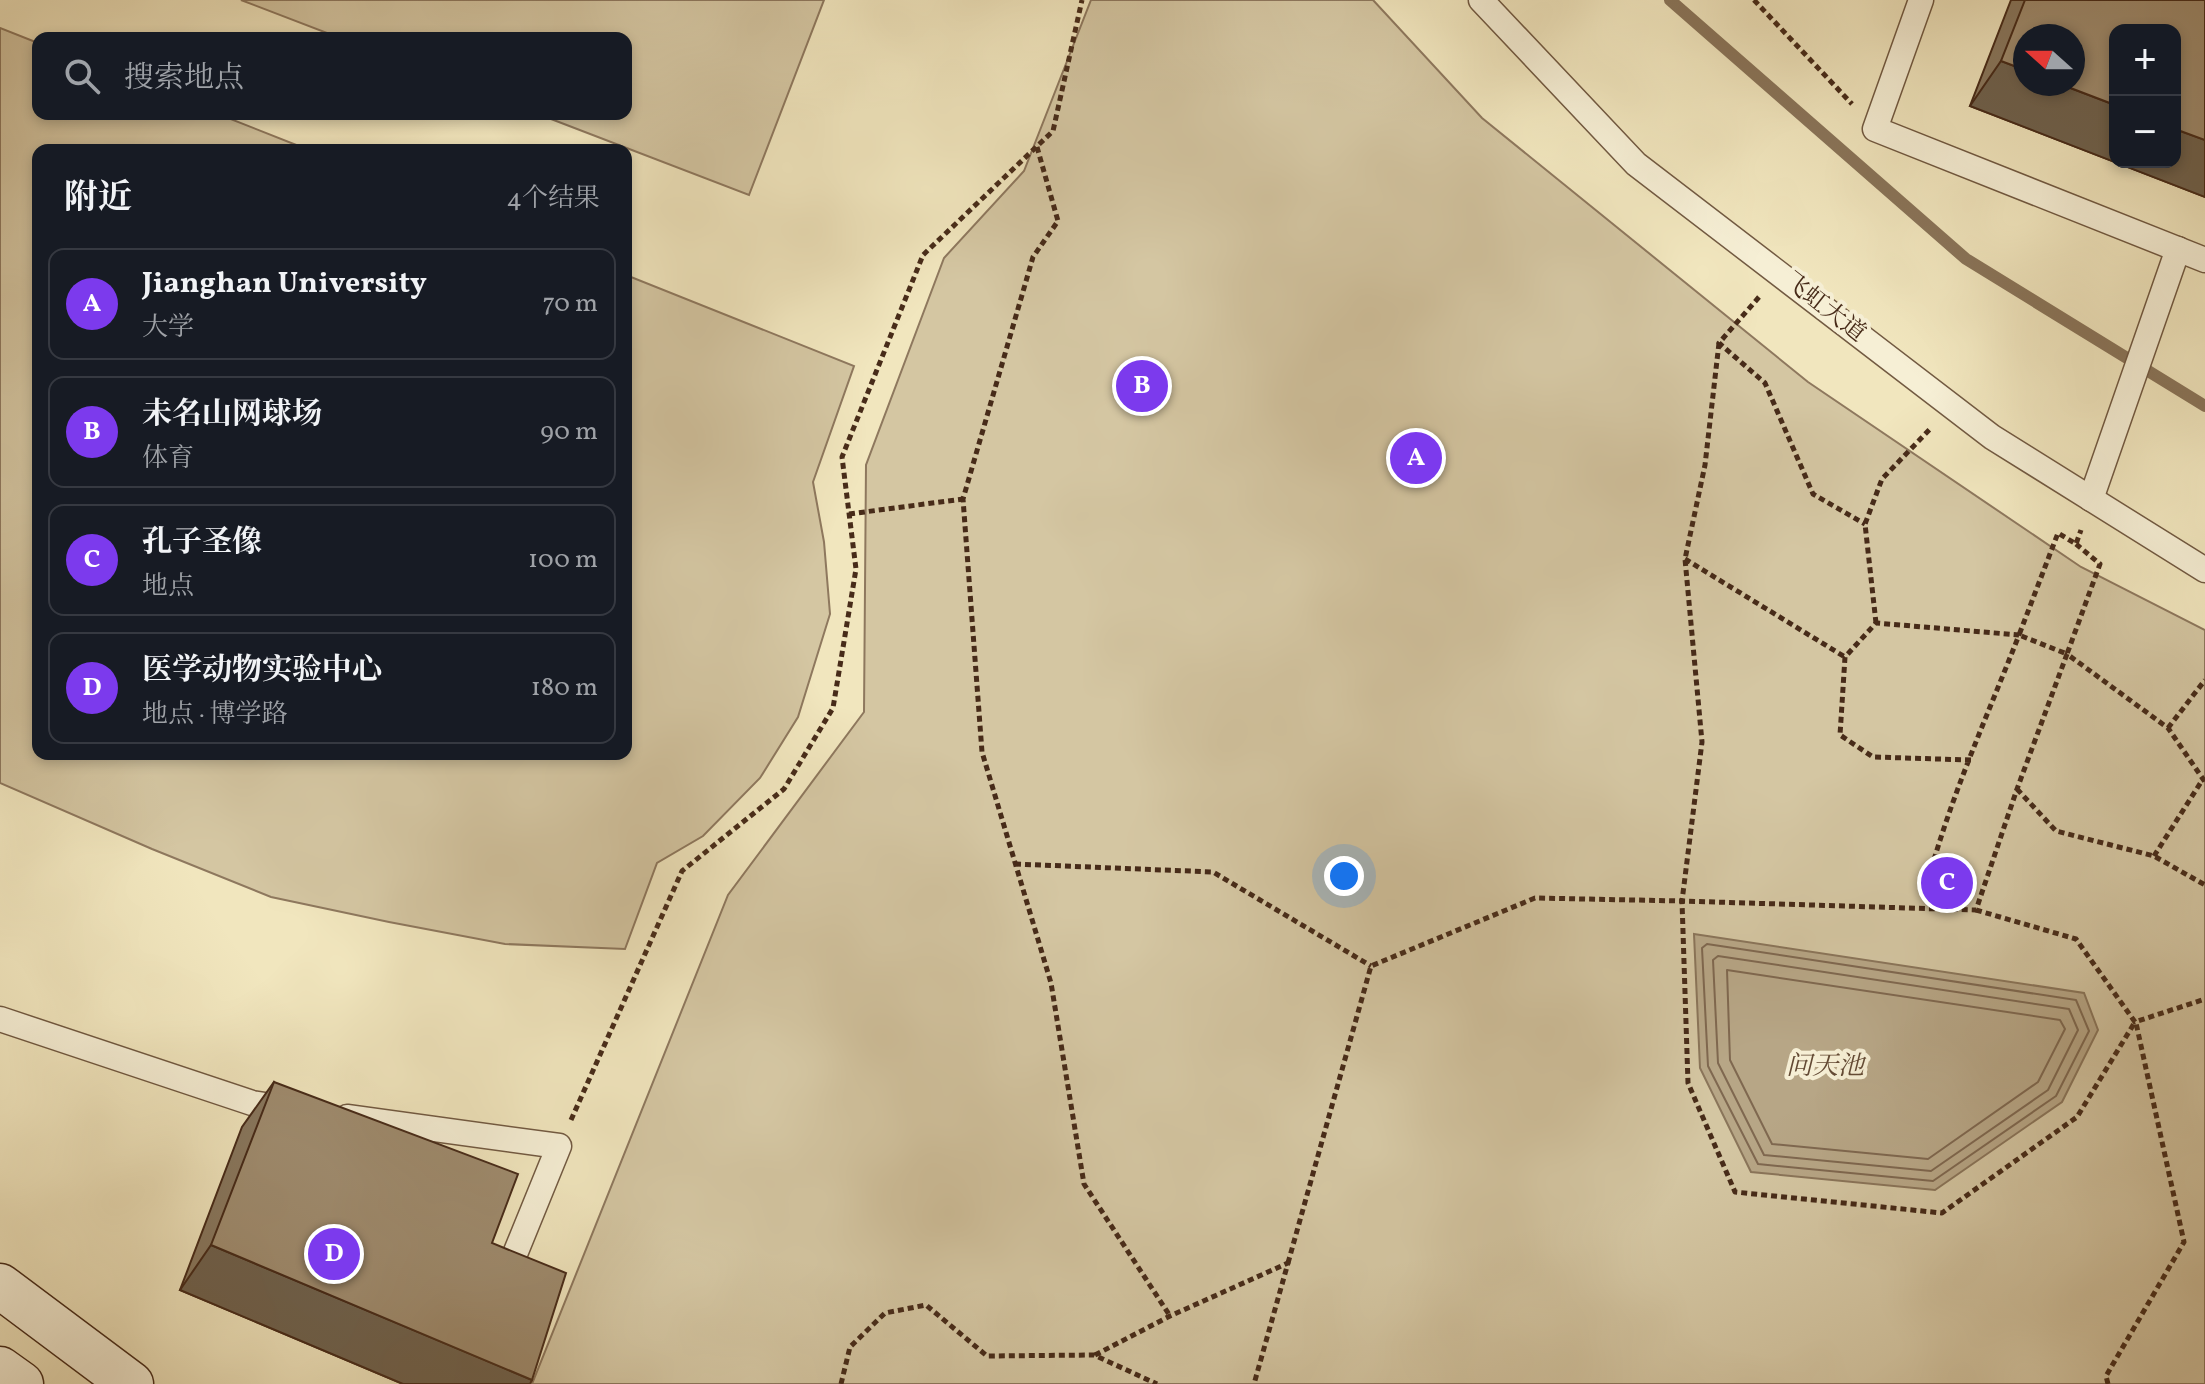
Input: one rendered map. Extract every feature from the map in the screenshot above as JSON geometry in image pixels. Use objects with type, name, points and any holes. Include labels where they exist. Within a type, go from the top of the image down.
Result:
[{"type":"main road","points":[[0,1286],[131,1384]]},
{"type":"main road","points":[[0,1369],[21,1384]]},
{"type":"lane","name":"飞虹大道","points":[[1481,0],[1636,164],[1992,437],[2205,570]]},
{"type":"lane","points":[[1921,0],[1875,129],[2205,260]]},
{"type":"lane","points":[[2091,499],[2178,249]]},
{"type":"lane","points":[[0,1019],[252,1103],[559,1146],[495,1302]]},
{"type":"lane","points":[[367,1146],[375,1121]]},
{"type":"path","points":[[559,1146],[682,871],[784,789],[833,708],[856,569],[842,457],[923,255],[1053,131],[1082,0]]},
{"type":"path","points":[[1754,0],[1875,129]]},
{"type":"path","points":[[1037,147],[1058,221],[1033,257],[963,499],[982,752],[1051,983],[1084,1184],[1170,1316]]},
{"type":"path","points":[[1779,273],[1719,343],[1705,465],[1685,559],[1702,742],[1682,901],[1688,1083],[1735,1192],[1942,1213],[2077,1117],[2135,1022],[2205,999]]},
{"type":"path","points":[[1719,343],[1765,383],[1813,494],[1865,524]]},
{"type":"path","points":[[1952,407],[1882,479],[1865,524],[1876,623],[1845,657],[1840,735],[1873,757],[1971,760]]},
{"type":"path","points":[[849,514],[963,499]]},
{"type":"path","points":[[2076,544],[2091,499]]},
{"type":"path","points":[[1942,909],[1927,885],[1936,851],[2058,533],[2100,564],[1976,910]]},
{"type":"path","points":[[1685,559],[1845,657]]},
{"type":"path","points":[[1876,623],[2019,635],[2067,654],[2168,728],[2204,780],[2154,856]]},
{"type":"path","points":[[2168,728],[2205,680]]},
{"type":"path","points":[[2017,789],[2056,831],[2154,856],[2205,885]]},
{"type":"path","points":[[1015,864],[1213,872],[1371,966]]},
{"type":"path","points":[[1371,966],[1535,898],[1976,910],[2076,939],[2135,1022],[2184,1242],[2106,1376],[2108,1384]]},
{"type":"path","points":[[1254,1384],[1371,966]]},
{"type":"path","points":[[1094,1355],[1170,1316],[1288,1263]]},
{"type":"path","points":[[841,1384],[850,1347],[885,1313],[926,1305],[987,1356],[1094,1355],[1157,1384]]},
{"type":"shaded area","points":[[241,0],[824,0],[749,195],[632,150],[632,144],[616,144],[554,120],[632,120],[632,32],[324,32]]},
{"type":"shaded area","points":[[1091,0],[1373,0],[1482,118],[1808,382],[2081,567],[2205,630],[2205,1384],[532,1384],[728,895],[864,712],[866,465],[944,258],[1024,171]]},
{"type":"shaded area","points":[[0,28],[32,41],[32,120],[233,120],[294,144],[32,144],[32,760],[632,760],[632,277],[854,366],[813,482],[824,542],[830,614],[798,717],[760,778],[703,836],[657,863],[625,949],[505,944],[271,897],[0,783]]},
{"type":"water","name":"问天池","points":[[1694,934],[2084,993],[2098,1030],[2062,1102],[1935,1190],[1751,1172],[1700,1068]]},
{"type":"building","points":[[2025,0],[2205,0],[2205,140],[2181,131],[2181,24],[2109,24],[2109,103],[2085,94],[2085,24],[2016,24]]},
{"type":"building","points":[[2013,30],[2013,66],[2001,61]]},
{"type":"building","points":[[274,1082],[518,1174],[492,1243],[566,1273],[532,1380],[211,1245]]},
{"type":"waterway","points":[[1670,0],[1966,259],[2205,406]]},
{"type":"place","name":"未名山网球场","points":[[1142,386]]},
{"type":"place","name":"Jianghan University","points":[[1416,458]]},
{"type":"place","name":"孔子圣像","points":[[1947,883]]},
{"type":"place","name":"医学动物实验中心","points":[[334,1254]]}]
